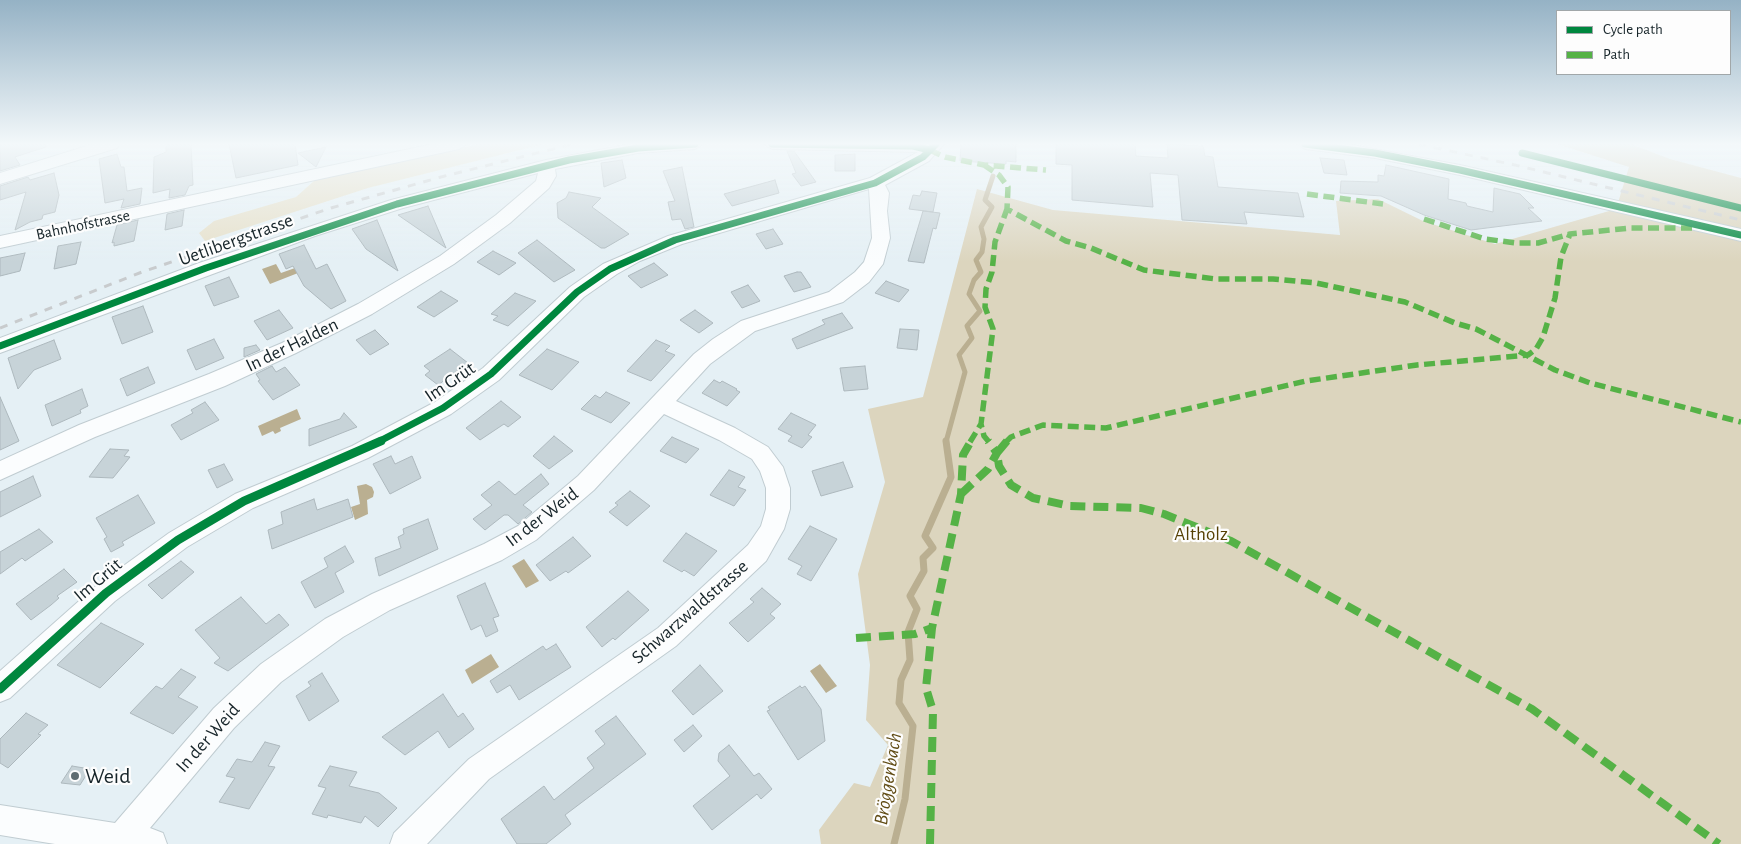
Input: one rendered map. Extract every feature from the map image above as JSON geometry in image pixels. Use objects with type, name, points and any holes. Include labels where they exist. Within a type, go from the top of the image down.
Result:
[{"type":"street","name":"Bahnhofstrasse","points":[[0,242],[275,183]]},
{"type":"street","name":"Uetlibergstrasse","points":[[0,346],[161,284],[308,232],[397,204],[476,183]]},
{"type":"street","name":"In der Halden","points":[[0,471],[87,430],[217,380],[280,352],[373,304],[447,260],[503,219],[543,183]]},
{"type":"street","name":"Im Grüt","points":[[0,689],[106,593],[178,540],[244,501],[360,452],[443,408],[491,374],[571,298],[610,269],[653,248],[690,235],[862,184],[870,183]]},
{"type":"street","name":"In der Weid","points":[[121,839],[224,718],[271,672],[334,628],[381,602],[485,556],[527,533],[586,484],[702,359],[736,333],[768,319],[836,297],[862,277],[873,264],[881,238],[878,210],[880,193],[875,183]]},
{"type":"street","points":[[1511,183],[1741,235]]},
{"type":"street","name":"Schwarzwaldstrasse","points":[[404,844],[479,769],[667,637],[757,553],[772,530],[778,509],[778,488],[771,467],[760,453],[727,434],[662,404]]},
{"type":"street","points":[[0,820],[152,844]]},
{"type":"shaded area","points":[[311,183],[386,183],[205,241],[199,233],[214,221],[296,197]]},
{"type":"shaded area","points":[[276,264],[281,273],[295,268],[298,273],[270,284],[262,269]]},
{"type":"shaded area","points":[[297,409],[301,419],[280,428],[281,431],[275,434],[273,431],[262,436],[258,426]]},
{"type":"shaded area","points":[[366,484],[372,487],[374,492],[373,497],[367,500],[368,514],[355,520],[351,507],[360,504],[357,486]]},
{"type":"shaded area","points":[[524,559],[539,581],[526,588],[512,566]]},
{"type":"shaded area","points":[[491,654],[499,667],[472,684],[465,670]]},
{"type":"shaded area","points":[[820,664],[837,686],[826,693],[810,671]]},
{"type":"green space","name":"Altholz","points":[[1624,183],[1741,183],[1741,844],[821,844],[819,830],[854,783],[870,787],[888,745],[866,720],[870,665],[858,574],[885,482],[868,409],[923,397],[977,189],[1053,210],[1340,235],[1336,201],[1378,199],[1423,221],[1495,244],[1616,209]]},
{"type":"building","points":[[8,183],[56,183],[59,195],[55,212],[43,215],[42,219],[30,222],[15,230],[26,192],[0,200],[0,186]]},
{"type":"building","points":[[102,183],[126,183],[127,191],[142,188],[140,204],[121,208],[124,199],[105,203]]},
{"type":"building","points":[[153,183],[193,183],[189,186],[185,195],[169,198],[170,189],[153,193]]},
{"type":"building","points":[[604,183],[613,183],[604,187]]},
{"type":"building","points":[[668,183],[685,183],[694,227],[685,229],[681,219],[672,220],[668,202],[675,201]]},
{"type":"building","points":[[763,183],[776,183],[779,193],[732,206],[724,194]]},
{"type":"building","points":[[1072,183],[1151,183],[1153,207],[1072,200]]},
{"type":"building","points":[[1179,183],[1217,183],[1218,187],[1298,193],[1304,217],[1244,212],[1247,224],[1182,220]]},
{"type":"building","points":[[1341,183],[1449,183],[1448,199],[1493,212],[1494,188],[1520,194],[1534,208],[1528,208],[1542,221],[1471,230],[1424,215],[1381,196],[1340,193]]},
{"type":"building","points":[[922,191],[937,193],[933,212],[909,209],[913,195],[920,196]]},
{"type":"building","points":[[569,192],[601,198],[592,207],[629,234],[605,248],[601,248],[558,218],[557,203],[566,198]]},
{"type":"building","points":[[428,206],[446,248],[398,215]]},
{"type":"building","points":[[184,210],[182,226],[165,230],[167,214]]},
{"type":"building","points":[[923,211],[940,213],[936,229],[933,228],[924,263],[908,261]]},
{"type":"building","points":[[138,220],[134,241],[114,246],[114,242],[112,243],[117,225]]},
{"type":"building","points":[[377,220],[398,271],[366,249],[352,229]]},
{"type":"building","points":[[773,229],[783,244],[766,249],[756,234]]},
{"type":"building","points":[[537,240],[575,270],[554,282],[518,253]]},
{"type":"building","points":[[81,242],[76,264],[54,269],[58,246]]},
{"type":"building","points":[[304,245],[316,269],[327,264],[346,301],[331,309],[304,286],[293,266],[286,269],[279,254]]},
{"type":"building","points":[[493,251],[516,263],[499,275],[477,262]]},
{"type":"building","points":[[25,253],[20,271],[0,276],[0,258]]},
{"type":"building","points":[[654,263],[668,275],[641,288],[628,276]]},
{"type":"building","points":[[801,272],[811,287],[794,292],[784,276]]},
{"type":"building","points":[[229,277],[239,297],[214,306],[205,286]]},
{"type":"building","points":[[886,281],[909,290],[899,302],[875,293]]},
{"type":"building","points":[[748,285],[760,301],[742,308],[731,292]]},
{"type":"building","points":[[441,291],[458,301],[434,317],[417,307]]},
{"type":"building","points":[[515,293],[536,301],[508,326],[493,320],[498,316],[491,314]]},
{"type":"building","points":[[143,306],[153,332],[122,344],[112,317]]},
{"type":"building","points":[[279,310],[293,328],[267,340],[254,321]]},
{"type":"building","points":[[695,310],[713,323],[699,333],[680,320]]},
{"type":"building","points":[[842,313],[853,328],[797,349],[792,339],[825,324],[822,320]]},
{"type":"building","points":[[900,329],[919,330],[917,350],[897,348]]},
{"type":"building","points":[[375,330],[389,344],[370,355],[356,340]]},
{"type":"building","points":[[214,339],[224,358],[196,370],[187,350]]},
{"type":"building","points":[[54,340],[61,359],[34,370],[18,389],[8,358]]},
{"type":"building","points":[[656,340],[670,346],[665,351],[675,355],[651,381],[627,371]]},
{"type":"building","points":[[256,345],[260,350],[244,357],[244,348]]},
{"type":"building","points":[[450,349],[468,363],[438,385],[425,375],[430,371],[424,366]]},
{"type":"building","points":[[547,349],[579,362],[552,390],[519,375]]},
{"type":"building","points":[[272,366],[276,372],[285,367],[300,385],[273,400],[258,381],[260,380],[256,374]]},
{"type":"building","points":[[865,366],[868,389],[844,391],[840,368]]},
{"type":"building","points":[[148,367],[155,383],[127,396],[120,379]]},
{"type":"building","points":[[714,380],[720,383],[722,381],[740,392],[727,406],[702,393]]},
{"type":"building","points":[[82,389],[88,406],[80,410],[81,413],[52,426],[45,405]]},
{"type":"building","points":[[606,392],[630,403],[611,423],[581,409],[595,395],[600,398]]},
{"type":"building","points":[[0,397],[19,441],[0,450]]},
{"type":"building","points":[[501,401],[521,417],[508,427],[504,424],[480,440],[466,428]]},
{"type":"building","points":[[205,402],[219,420],[181,440],[171,425],[193,413],[191,410]]},
{"type":"building","points":[[344,413],[357,427],[309,446],[309,429],[340,419]]},
{"type":"building","points":[[791,413],[816,425],[808,435],[812,437],[802,448],[788,441],[792,436],[778,429]]},
{"type":"building","points":[[554,436],[573,451],[549,469],[533,456]]},
{"type":"building","points":[[672,437],[699,449],[686,463],[660,451]]},
{"type":"building","points":[[110,449],[129,450],[124,456],[130,457],[113,478],[89,477]]},
{"type":"building","points":[[391,456],[395,464],[412,456],[421,478],[390,494],[373,464]]},
{"type":"building","points":[[843,462],[853,487],[821,496],[812,471]]},
{"type":"building","points":[[224,464],[233,480],[217,488],[208,470]]},
{"type":"building","points":[[729,470],[745,477],[738,487],[746,490],[734,506],[710,495]]},
{"type":"building","points":[[541,474],[549,484],[523,505],[532,512],[518,524],[508,515],[504,515],[485,530],[473,519],[492,505],[481,495],[499,481],[515,495]]},
{"type":"building","points":[[33,476],[41,496],[0,517],[0,492]]},
{"type":"building","points":[[630,491],[650,506],[627,526],[609,512],[618,505],[615,503]]},
{"type":"building","points":[[138,495],[155,523],[122,542],[124,545],[111,552],[104,539],[107,537],[96,518]]},
{"type":"building","points":[[314,499],[317,510],[348,499],[353,517],[272,549],[268,530],[283,524],[281,512]]},
{"type":"building","points":[[428,519],[438,549],[379,576],[375,558],[401,548],[398,537],[404,534],[403,529]]},
{"type":"building","points":[[810,526],[837,539],[811,581],[797,574],[802,566],[788,559]]},
{"type":"building","points":[[39,529],[53,542],[25,561],[22,558],[0,574],[0,552]]},
{"type":"building","points":[[686,533],[717,551],[694,576],[684,570],[682,572],[663,561]]},
{"type":"building","points":[[573,537],[591,556],[568,573],[566,571],[550,581],[536,565]]},
{"type":"building","points":[[345,546],[354,562],[335,573],[344,592],[315,608],[301,582],[328,567],[324,558]]},
{"type":"building","points":[[181,561],[194,572],[162,599],[148,585]]},
{"type":"building","points":[[64,569],[77,582],[57,596],[59,598],[31,620],[16,604]]},
{"type":"building","points":[[485,583],[499,616],[493,618],[498,631],[486,637],[481,625],[471,630],[457,596]]},
{"type":"building","points":[[762,588],[781,604],[770,614],[775,618],[748,642],[729,623],[754,602],[750,599]]},
{"type":"building","points":[[628,591],[649,610],[615,640],[613,638],[602,647],[586,627]]},
{"type":"building","points":[[241,597],[266,624],[279,614],[289,625],[228,671],[214,663],[220,658],[195,630]]},
{"type":"building","points":[[101,623],[144,644],[100,688],[57,665]]},
{"type":"building","points":[[556,644],[571,667],[519,700],[510,685],[497,693],[490,681],[543,646],[546,650]]},
{"type":"building","points":[[700,665],[723,691],[693,715],[672,691]]},
{"type":"building","points":[[181,669],[196,677],[178,697],[198,707],[173,734],[130,713],[156,686],[162,689]]},
{"type":"building","points":[[322,673],[339,701],[309,721],[296,696],[311,686],[308,682]]},
{"type":"building","points":[[800,686],[802,688],[805,686],[821,709],[825,741],[798,760],[767,711],[770,710],[768,707]]},
{"type":"building","points":[[443,694],[458,717],[463,713],[474,729],[449,748],[438,731],[405,755],[382,737]]},
{"type":"building","points":[[26,713],[48,725],[38,734],[41,735],[8,768],[0,763],[0,739]]},
{"type":"building","points":[[616,716],[646,754],[565,815],[571,824],[546,844],[517,844],[501,819],[544,786],[554,800],[594,768],[587,758],[605,744],[595,731]]},
{"type":"building","points":[[693,725],[702,736],[684,752],[674,740]]},
{"type":"building","points":[[265,742],[280,746],[268,766],[275,767],[249,809],[219,802],[235,778],[226,776],[237,759],[252,762]]},
{"type":"building","points":[[729,745],[754,776],[759,773],[772,789],[761,799],[757,794],[712,830],[693,806],[730,776],[718,761],[719,753]]},
{"type":"building","name":"Weid","points":[[72,766],[90,769],[80,785],[61,783]]},
{"type":"building","points":[[330,766],[357,772],[349,786],[379,793],[397,808],[378,827],[365,816],[361,823],[328,815],[327,818],[312,814],[326,788],[318,786]]},
{"type":"waterway","name":"Bröggenbach","points":[[946,442],[965,372],[959,355],[972,338],[967,326],[980,311],[969,294],[974,280],[981,272],[976,260],[982,252],[984,239],[981,227],[992,207],[985,200],[991,183]]},
{"type":"waterway","name":"Bröggenbach","points":[[894,844],[905,799],[913,726],[899,703],[901,680],[910,660],[908,632],[917,609],[910,596],[924,571],[923,558],[933,548],[925,536],[951,477],[946,442]]},
{"type":"railway","points":[[0,328],[142,272],[331,208],[418,183]]},
{"type":"railway","points":[[1591,183],[1741,220]]},
{"type":"marked path","points":[[1005,183],[1008,187],[1007,209],[1066,241],[1091,248],[1144,270],[1216,279],[1273,279],[1316,283],[1405,302],[1455,323],[1476,329],[1555,370],[1590,383],[1741,422]]},
{"type":"marked path","points":[[1307,194],[1383,204]]},
{"type":"marked path","points":[[961,494],[988,469],[997,453],[984,436],[981,424],[993,329],[985,307],[986,289],[992,272],[995,242],[1007,209]]},
{"type":"marked path","points":[[1424,219],[1452,230],[1485,239],[1516,243],[1538,243],[1570,234]]},
{"type":"marked path","points":[[1695,228],[1631,228],[1570,234],[1561,257],[1555,298],[1543,337],[1536,349],[1528,355],[1417,365],[1306,381],[1106,428],[1043,425],[1011,437],[997,453],[999,466],[1011,485],[1033,498],[1070,506],[1141,508],[1164,514],[1231,541],[1532,709],[1719,844]]},
{"type":"marked path","points":[[930,844],[933,711],[926,688],[932,628],[961,494],[963,455],[981,424]]},
{"type":"marked path","points":[[856,638],[915,634],[932,628]]},
{"type":"cycle path","points":[[0,346],[206,268],[308,232],[397,204],[478,183]]},
{"type":"cycle path","points":[[0,689],[106,593],[178,540],[244,501],[360,452],[443,408],[491,374],[577,292],[610,269],[633,257],[675,240],[872,183]]},
{"type":"cycle path","points":[[1518,183],[1741,235]]},
{"type":"cycle path","points":[[1643,183],[1741,208]]},
{"type":"place","name":"Weid","points":[[75,776]]}]
